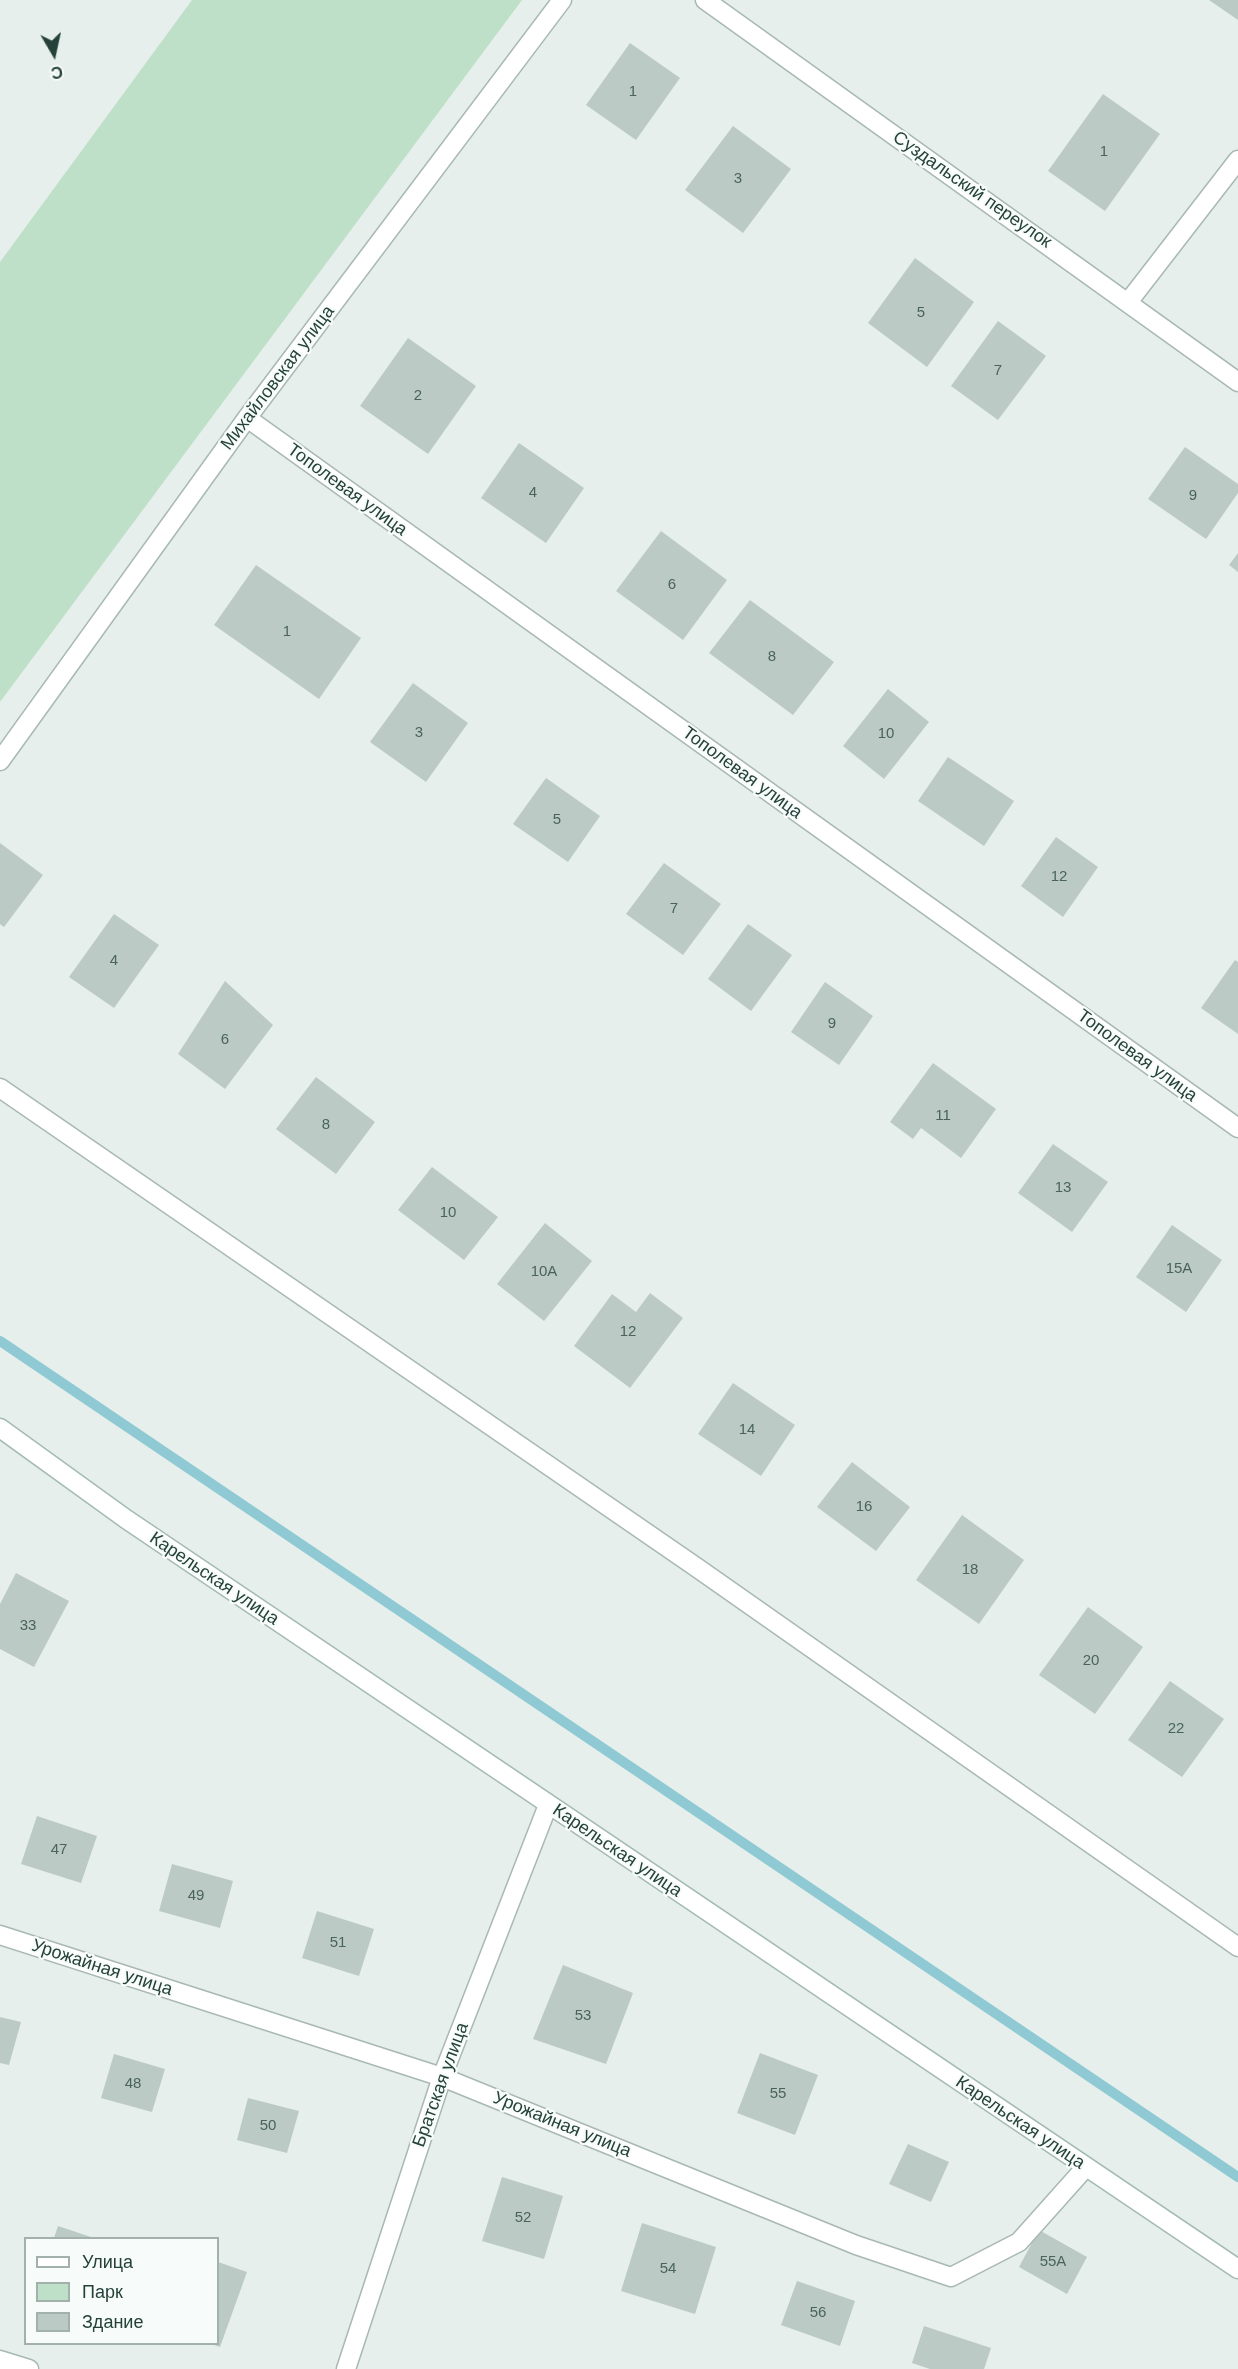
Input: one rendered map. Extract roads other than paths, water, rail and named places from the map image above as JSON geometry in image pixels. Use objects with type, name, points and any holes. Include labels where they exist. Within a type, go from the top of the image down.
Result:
[{"type":"street","name":"Михайловская улица","points":[[0,761],[247,417],[562,0]]},
{"type":"street","name":"Суздальский переулок","points":[[705,0],[1129,301],[1238,382]]},
{"type":"street","points":[[1129,301],[1238,160]]},
{"type":"street","name":"Тополевая улица","points":[[247,417],[1238,1128]]},
{"type":"street","points":[[0,1088],[696,1567],[1238,1947]]},
{"type":"street","name":"Карельская улица","points":[[0,1428],[126,1519],[1085,2168],[1238,2269]]},
{"type":"street","name":"Братская улица","points":[[346,2369],[442,2077],[548,1805]]},
{"type":"street","name":"Урожайная улица","points":[[0,1935],[442,2077],[856,2245],[951,2277],[1019,2242],[1085,2168]]},
{"type":"street","points":[[0,2360],[29,2369]]},
{"type":"waterway","points":[[0,1341],[1238,2177]]}]
